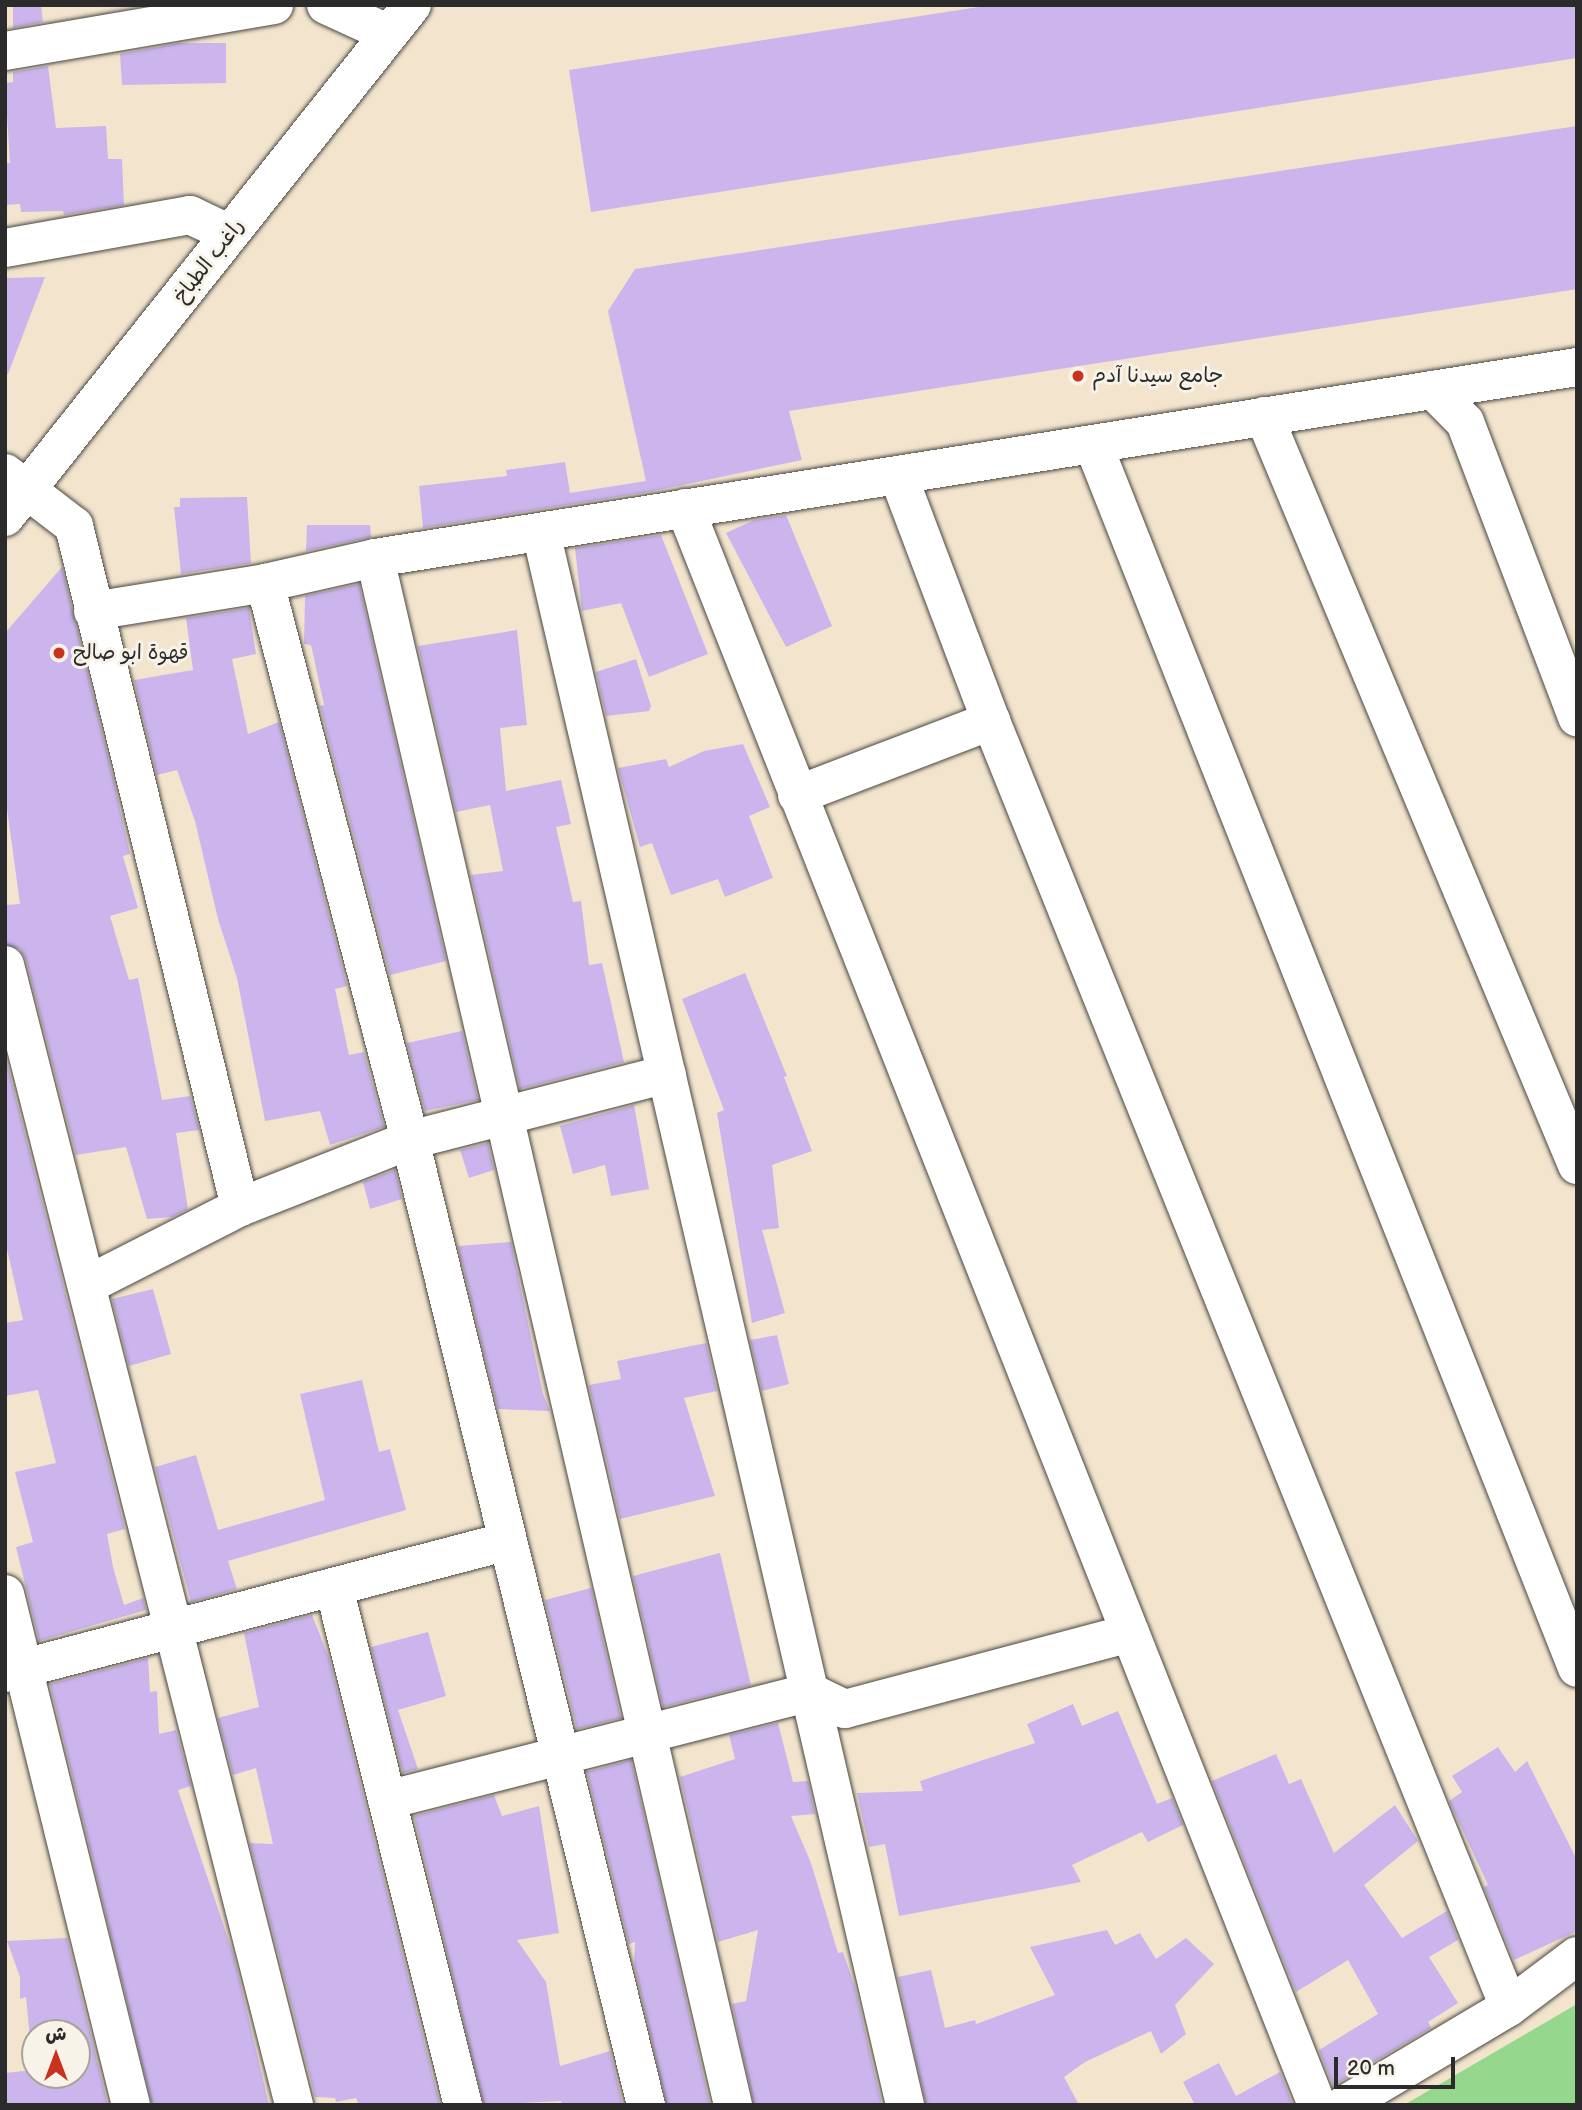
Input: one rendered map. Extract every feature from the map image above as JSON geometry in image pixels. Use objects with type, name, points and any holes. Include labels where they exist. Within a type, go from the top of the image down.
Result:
[{"type":"street","points":[[5,51],[274,5]]},
{"type":"street","points":[[326,5],[400,20]]},
{"type":"street","name":"راغب الطباخ","points":[[13,493],[230,234],[400,20]]},
{"type":"street","points":[[5,248],[190,215],[230,234]]},
{"type":"street","points":[[93,611],[265,583],[375,558],[1577,367]]},
{"type":"street","points":[[1433,390],[1465,422],[1577,717]]},
{"type":"street","points":[[1264,416],[1577,1165]]},
{"type":"street","points":[[1093,444],[1577,1668]]},
{"type":"street","points":[[898,475],[991,721],[1509,2007]]},
{"type":"street","points":[[13,493],[74,526],[240,1207]]},
{"type":"street","points":[[685,508],[1317,2105]]},
{"type":"street","points":[[541,531],[905,2105]]},
{"type":"street","points":[[375,558],[733,2105]]},
{"type":"street","points":[[265,583],[410,1140],[646,2105]]},
{"type":"street","points":[[797,795],[991,721]]},
{"type":"street","points":[[5,965],[294,2105]]},
{"type":"street","points":[[87,1284],[240,1207],[410,1140],[667,1074]]},
{"type":"street","points":[[14,1670],[508,1541]]},
{"type":"street","points":[[334,1587],[463,2105]]},
{"type":"street","points":[[5,1594],[14,1670],[131,2105]]},
{"type":"street","points":[[387,1800],[810,1692],[845,1709],[1130,1633]]},
{"type":"street","points":[[1344,2105],[1509,2007],[1577,1956]]},
{"type":"green space","points":[[1577,2004],[1577,2105],[1404,2105]]},
{"type":"building","points":[[13,5],[41,5],[43,22],[13,28]]},
{"type":"building","points":[[992,5],[1577,5],[1577,58],[591,212],[569,70]]},
{"type":"building","points":[[179,43],[226,43],[226,83],[122,85],[120,54]]},
{"type":"building","points":[[48,66],[56,128],[106,126],[108,159],[122,159],[124,205],[64,215],[63,211],[21,212],[20,204],[5,205],[5,163],[10,163],[5,83],[13,82],[13,72]]},
{"type":"building","points":[[1577,126],[1577,289],[789,411],[802,460],[649,492],[423,528],[419,486],[507,476],[506,470],[565,462],[570,493],[646,481],[608,311],[635,269]]},
{"type":"building","points":[[45,277],[8,374],[5,374],[5,278]]},
{"type":"building","points":[[247,497],[251,563],[181,574],[174,507],[180,507],[180,498]]},
{"type":"building","points":[[786,515],[832,626],[786,647],[726,533],[754,520]]},
{"type":"building","points":[[307,525],[370,525],[371,537],[306,551]]},
{"type":"building","points":[[661,535],[708,654],[649,677],[621,603],[582,611],[575,548]]},
{"type":"building","points":[[62,567],[115,786],[130,854],[123,856],[138,908],[110,916],[129,980],[138,978],[162,1100],[190,1096],[199,1130],[176,1133],[188,1209],[172,1217],[147,1219],[126,1147],[76,1155],[26,960],[20,949],[5,944],[5,905],[20,904],[5,794],[5,633]]},
{"type":"building","points":[[359,584],[446,961],[390,975],[320,706],[324,705],[311,645],[304,644],[305,596]]},
{"type":"building","points":[[249,608],[256,654],[232,659],[248,734],[279,722],[347,986],[335,989],[349,1055],[364,1052],[384,1127],[330,1145],[320,1111],[265,1121],[237,978],[218,919],[195,821],[177,770],[157,775],[134,680],[193,670],[186,618]]},
{"type":"building","points":[[517,630],[527,725],[500,728],[506,791],[561,780],[571,824],[556,827],[573,902],[581,901],[589,965],[602,963],[624,1062],[520,1089],[471,875],[503,871],[490,805],[456,812],[418,646]]},
{"type":"building","points":[[636,659],[651,706],[649,711],[606,716],[596,672]]},
{"type":"building","points":[[743,744],[770,807],[749,816],[773,878],[725,897],[718,879],[671,895],[652,843],[640,847],[618,768],[666,759],[669,767],[704,751]]},
{"type":"building","points":[[745,973],[787,1076],[784,1077],[812,1151],[772,1165],[779,1228],[762,1230],[785,1313],[752,1323],[717,1113],[724,1110],[682,999]]},
{"type":"building","points":[[462,1031],[478,1100],[425,1111],[407,1043]]},
{"type":"building","points":[[5,1055],[125,1529],[107,1534],[113,1567],[124,1605],[143,1598],[146,1610],[39,1641],[16,1547],[33,1542],[15,1472],[56,1463],[38,1390],[5,1396],[5,1323],[23,1320],[5,1240]]},
{"type":"building","points":[[634,1105],[649,1189],[611,1196],[605,1165],[573,1174],[560,1126],[531,1134]]},
{"type":"building","points":[[488,1143],[494,1170],[469,1178],[460,1150]]},
{"type":"building","points":[[395,1170],[402,1199],[370,1209],[363,1182]]},
{"type":"building","points":[[511,1242],[543,1394],[550,1411],[498,1409],[458,1246]]},
{"type":"building","points":[[153,1289],[171,1354],[129,1366],[112,1299]]},
{"type":"building","points":[[777,1335],[789,1384],[762,1391],[750,1340]]},
{"type":"building","points":[[706,1343],[717,1391],[684,1398],[715,1496],[620,1519],[589,1385],[621,1379],[617,1361]]},
{"type":"building","points":[[362,1380],[379,1452],[390,1449],[406,1510],[228,1561],[237,1589],[191,1602],[155,1467],[196,1455],[218,1530],[325,1500],[300,1394]]},
{"type":"building","points":[[720,1553],[751,1685],[663,1707],[633,1576]]},
{"type":"building","points":[[591,1588],[621,1718],[577,1729],[545,1600]]},
{"type":"building","points":[[312,1615],[329,1658],[440,2105],[359,2105],[356,2098],[336,2102],[335,2098],[315,2097],[250,1843],[273,1844],[256,1768],[233,1775],[218,1718],[259,1707],[244,1633]]},
{"type":"building","points":[[428,1632],[446,1696],[398,1710],[418,1769],[403,1773],[371,1647]]},
{"type":"building","points":[[148,1658],[150,1692],[157,1691],[159,1734],[176,1730],[191,1786],[178,1790],[234,1956],[269,2105],[152,2105],[50,1684]]},
{"type":"building","points":[[1073,1704],[1082,1726],[1118,1711],[1157,1804],[1172,1798],[1183,1825],[1148,1842],[1142,1832],[1072,1865],[1081,1882],[899,1916],[885,1844],[869,1847],[857,1793],[923,1791],[920,1781],[1035,1743],[1027,1724]]},
{"type":"building","points":[[778,1723],[793,1782],[808,1781],[815,1814],[791,1816],[811,1863],[838,1953],[843,1952],[855,1987],[882,2105],[754,2105],[732,2004],[746,2001],[758,1930],[718,1942],[680,1777],[735,1759],[729,1735]]},
{"type":"building","points":[[1498,1747],[1515,1772],[1527,1761],[1577,1860],[1577,1931],[1514,1960],[1484,1887],[1488,1885],[1449,1801],[1462,1792],[1452,1776]]},
{"type":"building","points":[[1276,1754],[1289,1784],[1301,1779],[1334,1853],[1395,1805],[1418,1841],[1364,1885],[1402,1938],[1447,1911],[1458,1940],[1429,1957],[1458,2003],[1428,2022],[1431,2028],[1333,2086],[1319,2050],[1378,2014],[1348,1960],[1296,1992],[1212,1781]]},
{"type":"building","points":[[631,1760],[710,2105],[667,2105],[634,1964],[635,1942],[629,1944],[587,1772]]},
{"type":"building","points":[[494,1795],[502,1816],[539,1806],[559,1933],[517,1940],[546,1982],[560,2066],[610,2051],[623,2105],[562,2105],[561,2101],[484,2105],[414,1816]]},
{"type":"building","points":[[1107,1930],[1115,1945],[1140,1933],[1156,1959],[1186,1938],[1214,1964],[1175,2005],[1186,2034],[1161,2054],[1151,2031],[1085,2062],[1064,2077],[1079,2105],[926,2105],[898,1977],[931,1970],[945,2028],[975,2020],[976,2024],[1055,1995],[1030,1947]]},
{"type":"building","points":[[67,1938],[87,2019],[28,2019],[26,1997],[20,1999],[20,1977],[7,1941]]},
{"type":"building","points":[[91,2036],[108,2105],[5,2105],[5,2073],[21,2071],[21,2089],[91,2089]]},
{"type":"building","points":[[1219,2063],[1236,2096],[1280,2072],[1293,2105],[1195,2105],[1183,2082]]},
{"type":"place","name":"جامع سيدنا آدم","points":[[1078,376]]},
{"type":"place","name":"قهوة ابو صالح","points":[[59,653]]}]
